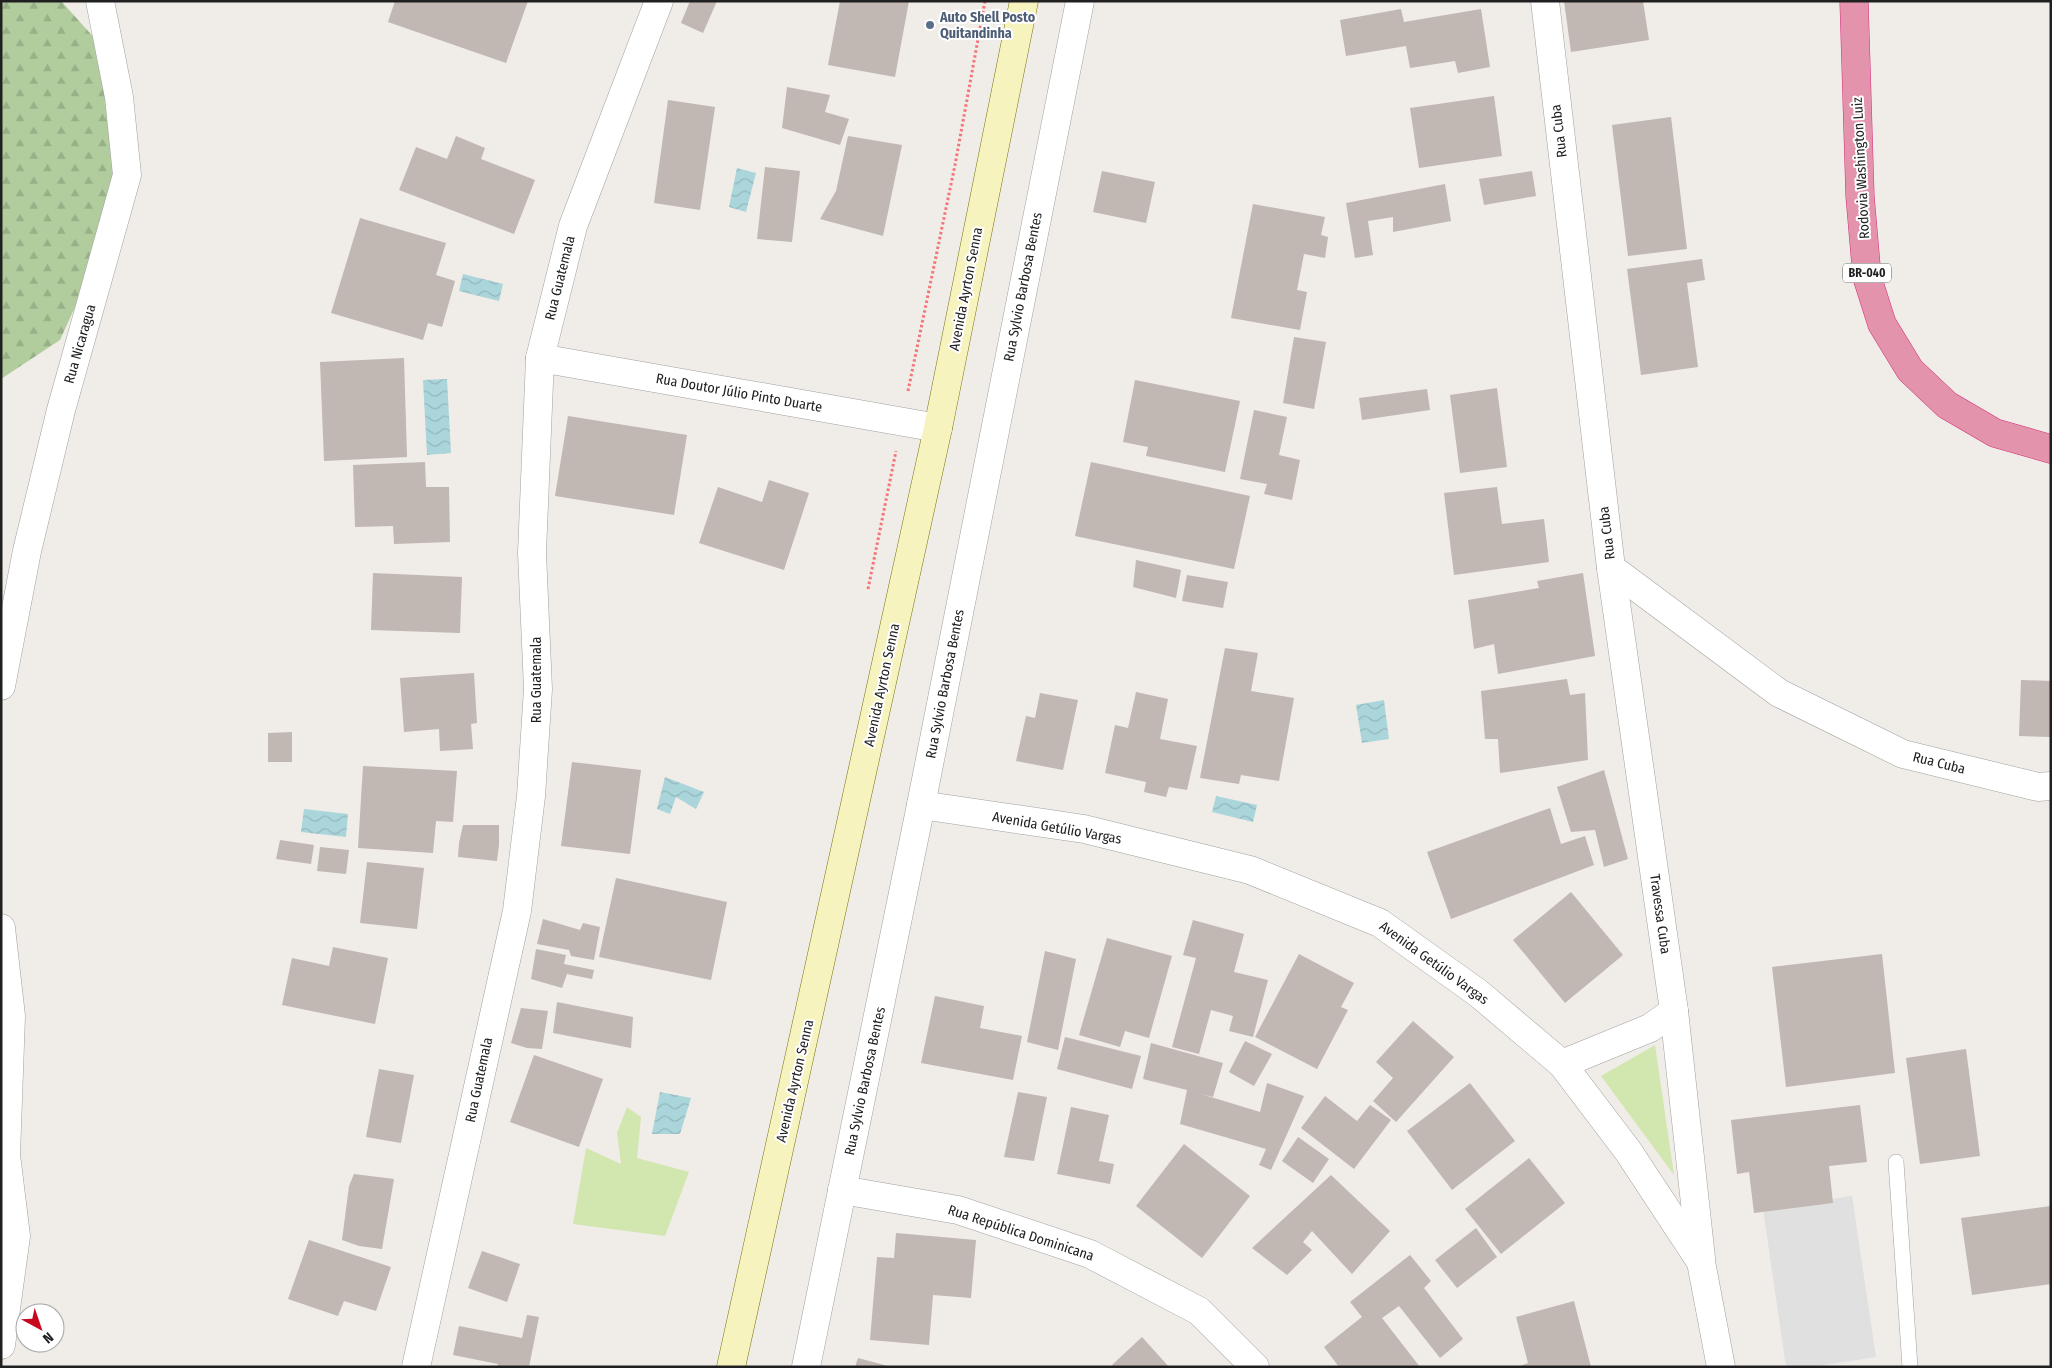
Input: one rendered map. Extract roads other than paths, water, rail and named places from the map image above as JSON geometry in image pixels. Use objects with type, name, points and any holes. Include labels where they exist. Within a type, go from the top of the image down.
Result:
[{"type":"highway","name":"Rodovia Washington Luiz","points":[[1854,1],[1860,196],[1867,277],[1882,324],[1910,370],[1947,405],[1995,433],[2051,449]]},
{"type":"main road","name":"Avenida Ayrton Senna","points":[[731,1367],[806,1034],[938,428],[1024,1]]},
{"type":"street","name":"Rua Nicaragua","points":[[1,686],[26,551],[61,410],[127,175],[119,97],[100,1]]},
{"type":"street","name":"Rua Guatemala","points":[[416,1367],[516,911],[530,806],[538,689],[532,553],[540,358],[573,226],[659,1]]},
{"type":"street","name":"Rua Sylvio Barbosa Bentes","points":[[806,1367],[922,805],[1080,1]]},
{"type":"street","name":"Rua Cuba","points":[[1544,1],[1611,568],[1779,694],[1903,754],[2038,787],[2051,786]]},
{"type":"street","name":"Rua Doutor Júlio Pinto Duarte","points":[[540,358],[938,428]]},
{"type":"street","name":"Travessa Cuba","points":[[1611,568],[1674,1012],[1701,1262]]},
{"type":"street","name":"Avenida Getúlio Vargas","points":[[922,805],[1084,829],[1250,870],[1380,923],[1478,993],[1562,1064],[1628,1151],[1701,1262],[1721,1367]]},
{"type":"street","points":[[1,928],[11,1016],[3,1160],[16,1236],[1,1345]]},
{"type":"street","points":[[1562,1064],[1650,1028],[1674,1012]]},
{"type":"street","name":"Rua República Dominicana","points":[[842,1190],[958,1210],[1090,1254],[1199,1311],[1255,1367]]},
{"type":"lane","points":[[1896,1162],[1910,1367]]},
{"type":"water","points":[[737,168],[756,173],[746,212],[729,207]]},
{"type":"water","points":[[463,274],[503,284],[499,301],[459,291]]},
{"type":"water","points":[[447,379],[451,453],[427,455],[423,380]]},
{"type":"water","points":[[1384,700],[1389,739],[1362,743],[1356,705]]},
{"type":"water","points":[[665,777],[704,792],[696,809],[676,797],[670,814],[657,809]]},
{"type":"water","points":[[1216,796],[1257,805],[1253,822],[1212,812]]},
{"type":"water","points":[[304,809],[348,814],[346,837],[301,832]]},
{"type":"water","points":[[660,1092],[691,1098],[680,1134],[652,1134]]},
{"type":"place","name":"Auto Shell Posto Quitandinha","points":[[930,25]]}]
